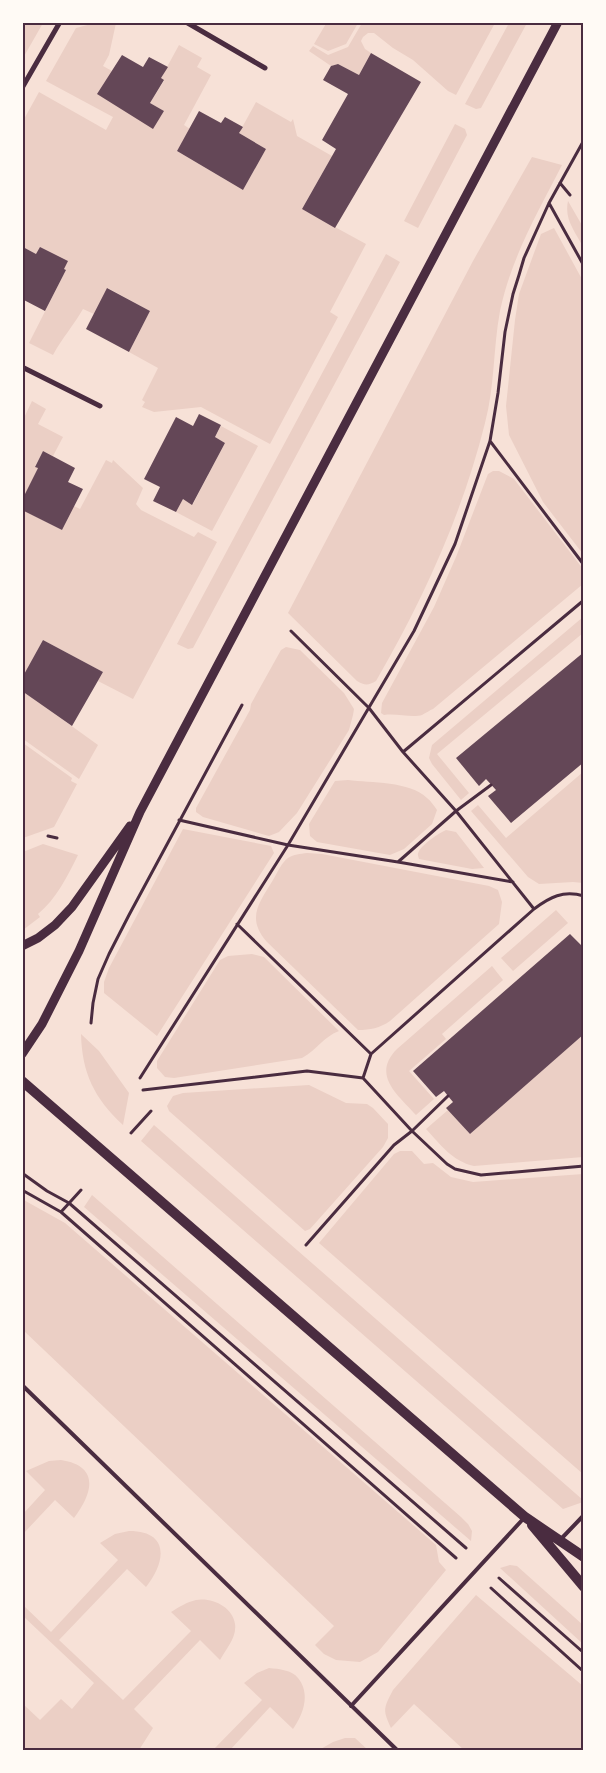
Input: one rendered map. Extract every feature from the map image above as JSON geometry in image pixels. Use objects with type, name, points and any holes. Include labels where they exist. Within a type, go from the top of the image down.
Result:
[{"type":"main road","points":[[22,1081],[525,1517],[584,1557]]},
{"type":"main road","points":[[525,1517],[584,1587]]},
{"type":"street","points":[[22,88],[60,22]]},
{"type":"street","points":[[186,22],[265,68]]},
{"type":"street","points":[[22,1054],[42,1024],[79,951],[140,812],[558,22]]},
{"type":"street","points":[[22,367],[100,406]]},
{"type":"street","points":[[22,946],[38,938],[55,925],[72,907],[140,812]]},
{"type":"lane","points":[[22,1385],[396,1750]]},
{"type":"lane","points":[[560,1540],[584,1515]]},
{"type":"lane","points":[[351,1706],[472,1572],[525,1517]]},
{"type":"path","points":[[140,1078],[288,845],[414,631],[455,544],[490,441],[512,294],[524,258],[549,202],[584,140]]},
{"type":"path","points":[[560,183],[570,195]]},
{"type":"path","points":[[549,202],[584,266]]},
{"type":"path","points":[[490,441],[584,565]]},
{"type":"path","points":[[403,752],[584,600]]},
{"type":"path","points":[[291,631],[369,708],[403,752],[456,810],[534,909]]},
{"type":"path","points":[[91,1024],[98,979],[129,914],[242,705]]},
{"type":"path","points":[[398,862],[456,810],[491,784]]},
{"type":"path","points":[[179,820],[288,845],[398,862],[513,883]]},
{"type":"path","points":[[48,836],[57,838]]},
{"type":"path","points":[[363,1078],[370,1054],[534,909],[549,897],[561,893],[584,896]]},
{"type":"path","points":[[237,924],[370,1054]]},
{"type":"path","points":[[144,1090],[308,1072],[363,1078],[412,1131],[447,1164],[455,1169],[481,1174],[584,1166]]},
{"type":"path","points":[[306,1245],[394,1144],[412,1131],[448,1096]]},
{"type":"path","points":[[132,1133],[151,1111]]},
{"type":"path","points":[[22,1173],[69,1203],[584,1653]]},
{"type":"path","points":[[22,1190],[61,1212],[584,1672]]},
{"type":"path","points":[[61,1212],[81,1190]]},
{"type":"shaded area","points":[[99,22],[116,23],[109,55],[103,66],[112,71],[98,94],[153,128],[164,111],[150,103],[164,81],[161,78],[179,45],[202,58],[197,67],[211,75],[184,125],[190,129],[177,151],[243,190],[266,149],[239,133],[256,102],[291,122],[293,119],[297,136],[332,156],[302,209],[366,244],[330,312],[338,317],[270,444],[201,407],[154,412],[142,407],[145,402],[142,400],[158,368],[129,352],[150,311],[108,288],[94,314],[83,309],[53,355],[29,343],[66,270],[23,247],[23,121],[39,92],[106,130],[113,117],[46,81],[76,28]]},
{"type":"shaded area","points":[[327,22],[358,23],[346,44],[328,51],[314,44]]},
{"type":"shaded area","points":[[22,23],[43,23],[23,58]]},
{"type":"shaded area","points":[[362,23],[495,23],[456,95],[448,91],[413,60],[393,48],[374,33],[368,33],[361,41],[365,49],[371,53],[359,75],[338,64],[331,66],[309,51],[313,46],[328,55],[348,47]]},
{"type":"shaded area","points":[[509,23],[527,23],[481,108],[476,109],[465,104]]},
{"type":"shaded area","points":[[455,124],[465,129],[467,135],[418,228],[404,221]]},
{"type":"shaded area","points":[[532,157],[562,165],[526,236],[505,291],[500,311],[488,409],[476,457],[440,556],[410,619],[376,681],[368,684],[362,683],[357,681],[288,613],[473,261]]},
{"type":"shaded area","points":[[568,201],[583,227],[583,247],[569,220]]},
{"type":"shaded area","points":[[554,228],[583,281],[583,554],[543,502],[509,435],[506,406],[519,294],[541,234]]},
{"type":"shaded area","points":[[386,254],[400,262],[193,648],[188,649],[177,644]]},
{"type":"shaded area","points":[[32,401],[46,409],[38,424],[63,437],[53,456],[43,451],[35,466],[38,468],[23,500],[23,420]]},
{"type":"shaded area","points":[[221,426],[258,446],[212,531],[176,512],[183,499],[193,504],[225,443],[215,437]]},
{"type":"shaded area","points":[[106,460],[112,463],[113,460],[143,488],[136,504],[141,510],[194,537],[198,532],[217,542],[133,699],[98,681],[103,672],[43,640],[23,678],[23,510],[62,530],[74,506],[80,509]]},
{"type":"shaded area","points":[[493,471],[499,471],[514,479],[583,569],[583,584],[433,709],[418,716],[384,715],[381,713],[382,703],[434,607],[456,557],[488,474]]},
{"type":"shaded area","points":[[583,617],[583,633],[437,754],[469,793],[461,800],[432,764],[429,758],[432,745]]},
{"type":"shaded area","points":[[286,647],[300,650],[344,693],[354,709],[349,730],[297,813],[279,832],[269,836],[203,817],[196,812],[196,808],[281,650]]},
{"type":"shaded area","points":[[23,691],[98,745],[79,779],[23,739]]},
{"type":"shaded area","points":[[23,743],[72,778],[71,781],[77,784],[54,827],[23,838]]},
{"type":"shaded area","points":[[583,772],[583,883],[539,884],[528,877],[471,811],[478,805],[506,838]]},
{"type":"shaded area","points":[[348,780],[401,786],[420,792],[437,810],[432,824],[404,849],[390,855],[317,842],[310,836],[309,824],[335,781]]},
{"type":"shaded area","points":[[183,829],[271,846],[274,853],[157,1036],[104,993],[104,982],[109,968]]},
{"type":"shaded area","points":[[446,830],[456,832],[484,868],[472,869],[419,859],[418,853],[421,848]]},
{"type":"shaded area","points":[[43,844],[78,855],[56,894],[38,914],[40,917],[23,930],[23,852]]},
{"type":"shaded area","points":[[307,853],[322,854],[489,886],[498,890],[502,902],[499,924],[390,1021],[375,1028],[358,1030],[267,942],[257,925],[256,918],[259,903],[282,865],[290,857]]},
{"type":"shaded area","points":[[556,910],[568,923],[513,971],[501,958]]},
{"type":"shaded area","points":[[252,954],[264,957],[339,1031],[302,1058],[174,1078],[165,1077],[157,1068],[157,1061],[220,960],[228,956]]},
{"type":"shaded area","points":[[492,966],[503,980],[442,1034],[446,1039],[409,1071],[434,1099],[416,1115],[390,1084],[386,1067],[390,1058],[397,1049]]},
{"type":"shaded area","points":[[81,1034],[99,1051],[129,1093],[123,1125],[104,1105],[91,1084],[84,1061]]},
{"type":"shaded area","points":[[583,1034],[583,1157],[474,1166],[466,1164],[453,1156],[426,1129],[448,1110],[470,1134]]},
{"type":"shaded area","points":[[309,1085],[346,1103],[367,1104],[373,1108],[388,1124],[388,1138],[383,1147],[310,1229],[305,1231],[169,1111],[167,1106],[173,1096],[183,1093]]},
{"type":"shaded area","points":[[154,1125],[583,1500],[583,1502],[563,1509],[141,1141]]},
{"type":"shaded area","points":[[400,1151],[412,1151],[424,1164],[433,1163],[451,1177],[473,1182],[583,1174],[583,1474],[319,1243],[394,1154]]},
{"type":"shaded area","points":[[92,1195],[461,1517],[472,1531],[471,1541],[84,1207]]},
{"type":"shaded area","points":[[22,1199],[65,1223],[436,1545],[439,1562],[446,1570],[378,1652],[360,1662],[336,1660],[324,1654],[315,1645],[334,1626],[23,1330]]},
{"type":"shaded area","points":[[61,1460],[74,1463],[87,1474],[89,1490],[80,1509],[74,1518],[55,1500],[23,1534],[23,1514],[45,1490],[26,1471],[49,1461]]},
{"type":"shaded area","points":[[129,1531],[142,1532],[152,1536],[158,1542],[160,1558],[158,1568],[153,1577],[146,1587],[127,1569],[59,1640],[123,1700],[191,1631],[171,1612],[193,1601],[202,1599],[221,1604],[233,1618],[235,1629],[233,1638],[220,1660],[200,1640],[134,1709],[153,1728],[139,1750],[23,1750],[23,1704],[40,1720],[61,1699],[72,1709],[94,1683],[23,1616],[23,1605],[51,1632],[118,1560],[100,1543],[115,1534]]},
{"type":"shaded area","points":[[510,1565],[517,1566],[583,1625],[583,1644],[500,1568]]},
{"type":"shaded area","points":[[476,1595],[583,1686],[583,1750],[464,1750],[414,1704],[391,1728],[385,1709],[393,1690]]},
{"type":"shaded area","points":[[269,1668],[292,1673],[302,1684],[305,1697],[304,1704],[300,1717],[293,1729],[270,1707],[230,1750],[213,1750],[262,1700],[244,1683],[257,1673]]},
{"type":"shaded area","points":[[345,1738],[355,1738],[368,1750],[319,1750],[333,1742]]},
{"type":"building","points":[[371,53],[421,82],[335,228],[302,209],[336,149],[322,140],[348,94],[323,80],[331,66],[338,64],[359,75]]},
{"type":"building","points":[[122,55],[143,67],[149,57],[168,67],[161,78],[164,80],[150,103],[164,111],[153,129],[97,94]]},
{"type":"building","points":[[199,111],[221,123],[225,117],[243,127],[239,133],[266,149],[243,190],[177,151]]},
{"type":"building","points":[[23,247],[36,254],[40,247],[68,261],[64,269],[66,270],[45,311],[22,299]]},
{"type":"building","points":[[107,288],[150,311],[129,352],[86,329]]},
{"type":"building","points":[[199,414],[221,425],[215,437],[225,443],[192,505],[183,499],[176,512],[153,501],[160,487],[144,479],[176,417],[193,426]]},
{"type":"building","points":[[43,451],[75,468],[68,482],[83,489],[62,530],[22,510],[22,500],[38,468],[35,467]]},
{"type":"building","points":[[43,640],[103,672],[72,726],[22,691],[22,678]]},
{"type":"building","points":[[584,652],[584,762],[511,823],[488,796],[496,790],[486,779],[479,786],[456,758]]},
{"type":"building","points":[[570,934],[584,948],[584,1034],[470,1134],[446,1108],[453,1102],[444,1091],[436,1097],[413,1071]]}]
